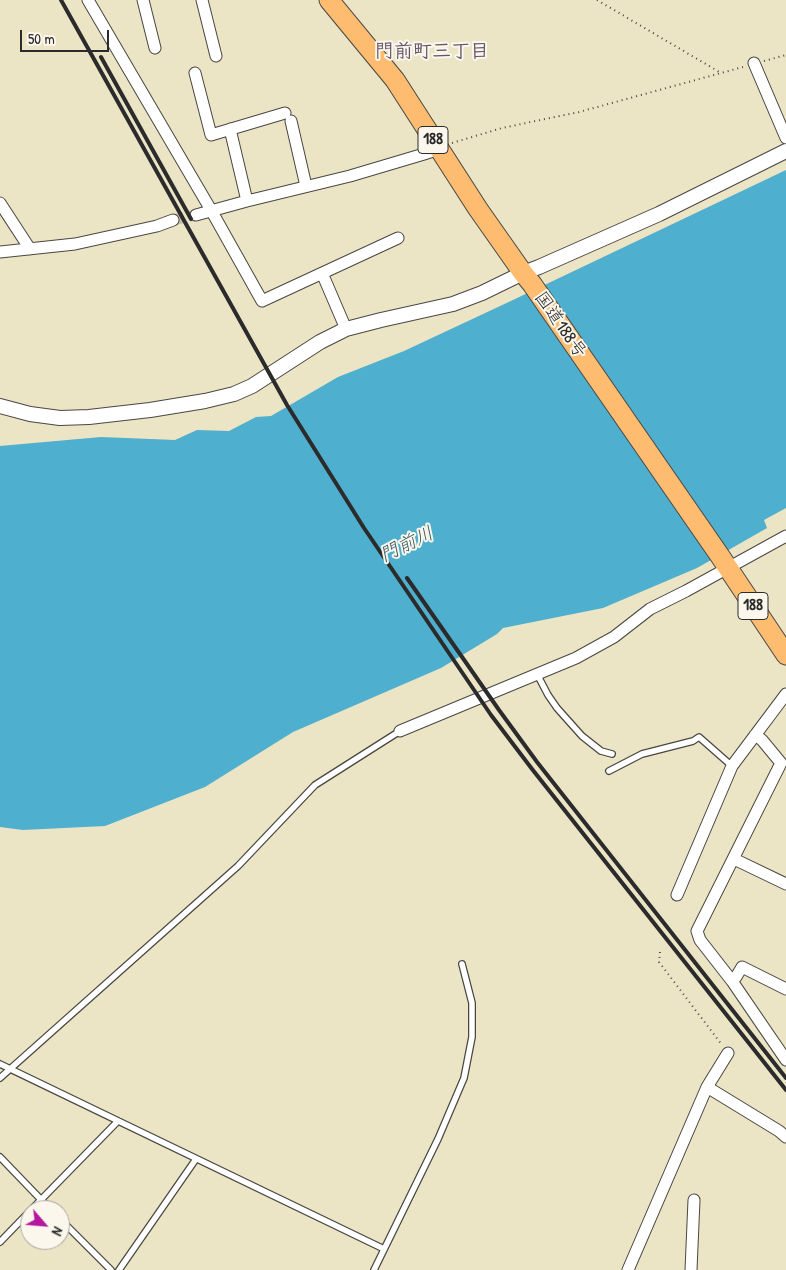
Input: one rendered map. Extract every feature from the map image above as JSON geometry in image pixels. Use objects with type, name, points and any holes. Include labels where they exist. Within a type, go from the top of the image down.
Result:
[{"type":"highway","name":"国道188号","points":[[329,0],[395,80],[478,209],[724,562],[786,655]]},
{"type":"street","points":[[88,0],[262,301],[398,238]]},
{"type":"street","points":[[143,0],[156,48]]},
{"type":"street","points":[[202,0],[216,56]]},
{"type":"street","points":[[754,63],[786,138]]},
{"type":"street","points":[[195,73],[211,134],[288,117],[306,186]]},
{"type":"street","points":[[230,129],[246,201]]},
{"type":"street","points":[[196,215],[359,173],[439,149]]},
{"type":"street","points":[[0,406],[30,414],[60,418],[110,415],[206,401],[234,394],[252,386],[320,342],[346,329],[453,304],[527,278],[539,267],[658,214],[786,151]]},
{"type":"street","points":[[0,203],[30,249]]},
{"type":"street","points":[[0,252],[75,244],[157,226],[173,220]]},
{"type":"street","points":[[322,273],[346,329]]},
{"type":"street","points":[[400,731],[576,658],[614,637],[650,609],[724,562],[786,536]]},
{"type":"street","points":[[677,895],[732,766],[786,694]]},
{"type":"street","points":[[755,735],[762,740],[781,762],[697,931],[700,940],[732,981],[786,1060]]},
{"type":"street","points":[[734,859],[786,884]]},
{"type":"street","points":[[732,981],[742,967],[786,989]]},
{"type":"street","points":[[628,1270],[708,1087],[728,1052]]},
{"type":"street","points":[[708,1087],[786,1137]]},
{"type":"street","points":[[691,1270],[694,1200]]},
{"type":"lane","points":[[537,674],[557,708],[582,736],[601,750],[612,754]]},
{"type":"lane","points":[[0,1078],[238,866],[315,785],[400,731]]},
{"type":"lane","points":[[609,771],[642,754],[692,741],[699,737],[732,766]]},
{"type":"lane","points":[[374,1270],[438,1139],[464,1078],[472,1037],[472,1004],[462,964]]},
{"type":"lane","points":[[0,1064],[384,1249]]},
{"type":"lane","points":[[0,1158],[41,1200],[118,1121]]},
{"type":"lane","points":[[119,1270],[196,1159]]},
{"type":"lane","points":[[0,1242],[20,1221]]},
{"type":"lane","points":[[70,1229],[111,1270]]},
{"type":"path","points":[[439,149],[447,144],[502,128],[579,112],[721,73],[597,0]]},
{"type":"path","points":[[660,952],[659,962],[728,1052]]},
{"type":"water","name":"門前川","points":[[786,170],[786,508],[764,520],[767,528],[697,568],[603,608],[503,628],[497,634],[441,668],[293,732],[205,787],[105,826],[23,830],[0,827],[0,446],[101,437],[175,440],[197,430],[229,431],[256,417],[271,416],[338,377],[404,351]]},
{"type":"tunnel","points":[[173,220],[196,215]]},
{"type":"railway","points":[[61,0],[287,405],[364,528],[491,715],[786,1090]]},
{"type":"railway","points":[[101,57],[191,219]]},
{"type":"railway","points":[[407,578],[537,762],[786,1078]]},
{"type":"district","name":"門前町三丁目","points":[[432,52]]}]
